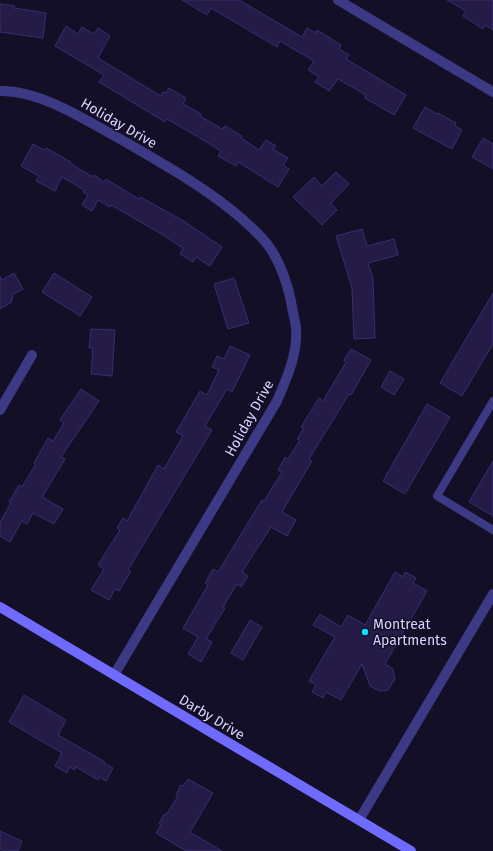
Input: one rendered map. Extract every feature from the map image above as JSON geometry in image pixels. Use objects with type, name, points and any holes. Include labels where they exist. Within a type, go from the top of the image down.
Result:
[{"type":"main road","name":"Darby Drive","points":[[0,607],[411,851]]},
{"type":"street","points":[[338,0],[493,92]]},
{"type":"street","name":"Holiday Drive","points":[[0,91],[27,94],[59,106],[145,154],[220,200],[259,234],[270,248],[285,279],[296,328],[292,362],[286,381],[277,401],[114,675]]},
{"type":"street","points":[[0,410],[32,355]]},
{"type":"street","points":[[359,820],[493,594]]},
{"type":"lane","points":[[493,401],[437,496],[493,530]]},
{"type":"building","points":[[182,0],[239,0],[302,37],[307,28],[316,33],[317,30],[341,45],[339,49],[349,55],[346,59],[406,95],[394,115],[365,98],[366,95],[338,79],[329,91],[315,82],[319,77],[308,70],[314,61],[280,41],[277,47],[211,8],[207,15]]},
{"type":"building","points":[[447,0],[493,0],[493,30],[485,25],[483,29],[463,16],[466,11]]},
{"type":"building","points":[[0,4],[15,6],[14,8],[46,13],[43,38],[0,32]]},
{"type":"building","points":[[66,26],[78,34],[82,27],[94,34],[98,28],[110,36],[98,58],[161,96],[163,92],[166,93],[169,88],[186,98],[183,104],[201,114],[200,116],[222,129],[225,126],[242,136],[241,138],[259,150],[266,140],[276,146],[273,149],[288,158],[283,165],[289,169],[278,187],[238,162],[236,166],[218,156],[221,151],[167,119],[165,122],[99,82],[104,75],[55,46]]},
{"type":"building","points":[[425,107],[456,123],[455,126],[462,130],[452,149],[413,128]]},
{"type":"building","points":[[483,138],[493,144],[493,169],[472,157]]},
{"type":"building","points":[[33,144],[44,150],[46,148],[71,162],[70,163],[93,177],[94,175],[104,182],[106,179],[139,199],[140,197],[182,220],[222,247],[210,266],[196,257],[193,262],[180,254],[183,248],[111,205],[110,207],[98,200],[92,211],[82,205],[88,195],[83,192],[84,190],[62,177],[55,191],[36,181],[39,176],[21,166]]},
{"type":"building","points":[[336,172],[349,184],[331,203],[337,210],[322,225],[293,197],[314,177],[322,186]]},
{"type":"building","points":[[362,229],[367,246],[394,239],[398,255],[368,263],[373,278],[375,338],[354,339],[352,288],[336,236]]},
{"type":"building","points":[[14,273],[23,289],[12,295],[12,302],[0,309],[0,276],[2,280]]},
{"type":"building","points":[[54,273],[92,297],[80,316],[42,292]]},
{"type":"building","points":[[234,278],[249,323],[228,329],[214,284]]},
{"type":"building","points":[[493,293],[493,344],[462,396],[440,383]]},
{"type":"building","points":[[91,329],[115,330],[112,376],[91,374],[93,348],[89,348]]},
{"type":"building","points":[[230,346],[250,355],[232,392],[227,389],[205,426],[212,430],[128,570],[131,571],[119,591],[115,589],[109,600],[91,590],[104,569],[98,565],[120,530],[117,528],[123,518],[127,521],[158,465],[164,469],[183,436],[176,432],[200,391],[207,395],[219,370],[212,367],[217,356],[224,359]]},
{"type":"building","points":[[351,349],[371,360],[351,395],[349,394],[309,459],[312,461],[282,512],[296,520],[287,536],[271,527],[242,572],[248,576],[241,587],[237,584],[223,607],[225,608],[206,639],[212,642],[201,662],[188,654],[198,637],[183,628],[208,585],[205,583],[213,569],[218,572],[262,500],[264,501],[282,472],[278,470],[285,457],[288,459],[300,440],[297,439],[304,428],[301,427],[319,398],[323,401],[346,362],[344,360]]},
{"type":"building","points":[[390,371],[404,379],[394,395],[381,387]]},
{"type":"building","points":[[81,389],[99,401],[61,457],[65,459],[42,497],[63,509],[54,524],[33,513],[27,524],[22,521],[10,542],[0,536],[0,522],[11,503],[9,502],[19,485],[22,487],[36,464],[34,463],[48,438],[53,441],[64,423],[60,420]]},
{"type":"building","points":[[427,404],[450,417],[405,494],[383,481]]},
{"type":"building","points":[[493,461],[493,516],[469,502]]},
{"type":"building","name":"Montreat Apartments","points":[[395,572],[403,577],[405,572],[416,578],[413,583],[427,591],[385,664],[393,669],[395,679],[388,690],[379,691],[370,686],[362,664],[341,700],[326,692],[323,698],[312,692],[316,685],[309,681],[335,637],[313,625],[320,614],[341,627],[348,615],[365,625]]},
{"type":"building","points":[[250,620],[262,627],[243,660],[231,653]]},
{"type":"building","points":[[24,695],[66,720],[58,735],[113,768],[106,781],[99,777],[98,780],[76,767],[74,770],[70,767],[67,773],[55,766],[62,753],[9,722]]},
{"type":"building","points":[[188,779],[213,793],[190,832],[222,851],[186,851],[156,833],[161,825],[159,824],[164,814],[166,815],[178,796],[176,795],[181,785],[183,786]]},
{"type":"building","points":[[0,831],[22,841],[18,851],[4,851],[0,849]]},
{"type":"place","name":"Montreat Apartments","points":[[365,632]]}]
